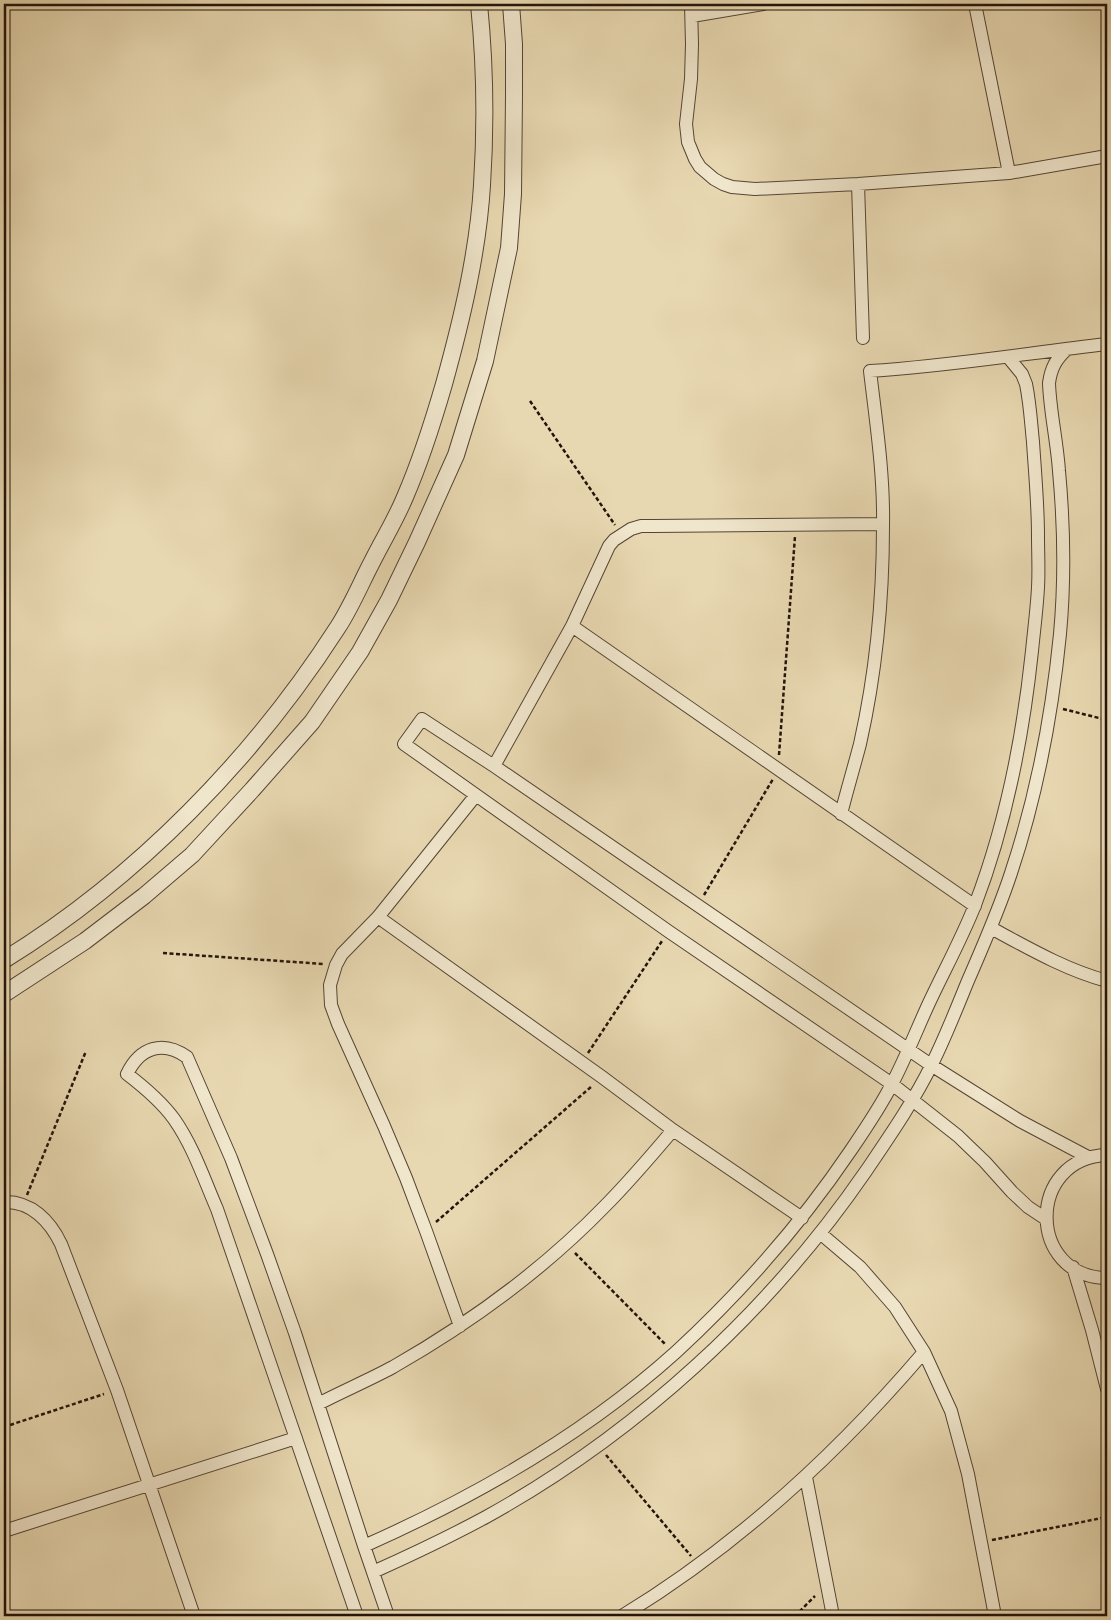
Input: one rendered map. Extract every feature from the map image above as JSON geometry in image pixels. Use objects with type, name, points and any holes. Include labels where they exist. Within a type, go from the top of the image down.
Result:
[{"type":"street","points":[[4,960],[57,924],[104,888],[152,847],[206,795],[247,749],[286,701],[340,624],[404,498],[424,446],[449,367],[460,325],[474,252],[482,187],[485,134],[484,70],[479,4]]},
{"type":"street","points":[[4,994],[85,941],[144,896],[192,855],[312,722],[360,652],[389,600],[456,455],[485,361],[508,248],[513,194],[514,95],[511,4]]},
{"type":"street","points":[[763,4],[691,10],[691,80],[686,133],[690,151],[700,167],[723,184],[745,189],[770,189],[1009,173],[1107,156]]},
{"type":"street","points":[[975,4],[1009,173]]},
{"type":"street","points":[[858,184],[864,338]]},
{"type":"street","points":[[841,814],[860,744],[873,673],[881,601],[884,524],[880,450],[870,371],[912,368],[1107,344]]},
{"type":"street","points":[[373,1572],[431,1546],[488,1516],[544,1482],[647,1408],[694,1368],[781,1280],[863,1175],[912,1100],[931,1065],[991,928],[1011,874],[1041,763],[1052,706],[1060,630],[1063,550],[1059,471],[1050,392],[1050,373],[1057,359],[1067,349]]},
{"type":"street","points":[[364,1546],[419,1522],[466,1498],[526,1463],[578,1430],[674,1354],[750,1279],[802,1218],[865,1130],[892,1084],[975,906],[993,851],[1016,763],[1029,678],[1038,587],[1038,501],[1026,384],[1019,370],[1008,357]]},
{"type":"street","points":[[1031,423],[1053,420]]},
{"type":"street","points":[[494,766],[572,626],[604,554],[621,534],[641,526],[884,524]]},
{"type":"street","points":[[572,626],[975,906]]},
{"type":"street","points":[[1046,1219],[1028,1207],[1012,1192],[965,1142],[892,1084],[668,931],[404,744],[422,719],[494,766],[931,1065],[1020,1121],[1088,1158]]},
{"type":"street","points":[[460,1326],[426,1231],[384,1126],[338,1024],[331,1005],[330,985],[336,965],[346,949],[378,918],[476,795]]},
{"type":"street","points":[[378,918],[582,1062],[673,1130],[802,1218]]},
{"type":"street","points":[[991,928],[1063,965],[1107,981]]},
{"type":"street","points":[[357,1616],[217,1209],[193,1152],[174,1120],[149,1091],[127,1074],[138,1056],[147,1050],[158,1048],[173,1049],[187,1057],[231,1158],[295,1333],[388,1616]]},
{"type":"street","points":[[318,1404],[392,1367],[460,1326],[532,1273],[610,1201],[673,1130]]},
{"type":"street","points":[[1107,1155],[1088,1158],[1068,1169],[1057,1181],[1049,1196],[1046,1219],[1049,1236],[1056,1251],[1064,1260],[1073,1267],[1093,1276],[1107,1278]]},
{"type":"street","points":[[4,1202],[23,1205],[36,1211],[55,1231],[117,1390],[194,1616]]},
{"type":"street","points":[[820,1232],[860,1267],[895,1307],[924,1352],[951,1411],[968,1474],[995,1616]]},
{"type":"street","points":[[1073,1267],[1107,1389]]},
{"type":"street","points":[[622,1616],[698,1565],[806,1477],[847,1438],[924,1352]]},
{"type":"street","points":[[4,1532],[296,1438]]},
{"type":"street","points":[[806,1477],[833,1616]]},
{"type":"path","points":[[530,401],[621,534]]},
{"type":"path","points":[[698,905],[778,770],[796,525]]},
{"type":"path","points":[[1052,706],[1107,720]]},
{"type":"path","points":[[582,1062],[668,931]]},
{"type":"path","points":[[163,953],[336,965]]},
{"type":"path","points":[[23,1205],[86,1051]]},
{"type":"path","points":[[426,1231],[602,1077]]},
{"type":"path","points":[[566,1243],[674,1354]]},
{"type":"path","points":[[4,1427],[117,1390]]},
{"type":"path","points":[[598,1445],[698,1565]]},
{"type":"path","points":[[981,1543],[1107,1517]]},
{"type":"path","points":[[795,1616],[827,1584]]}]
